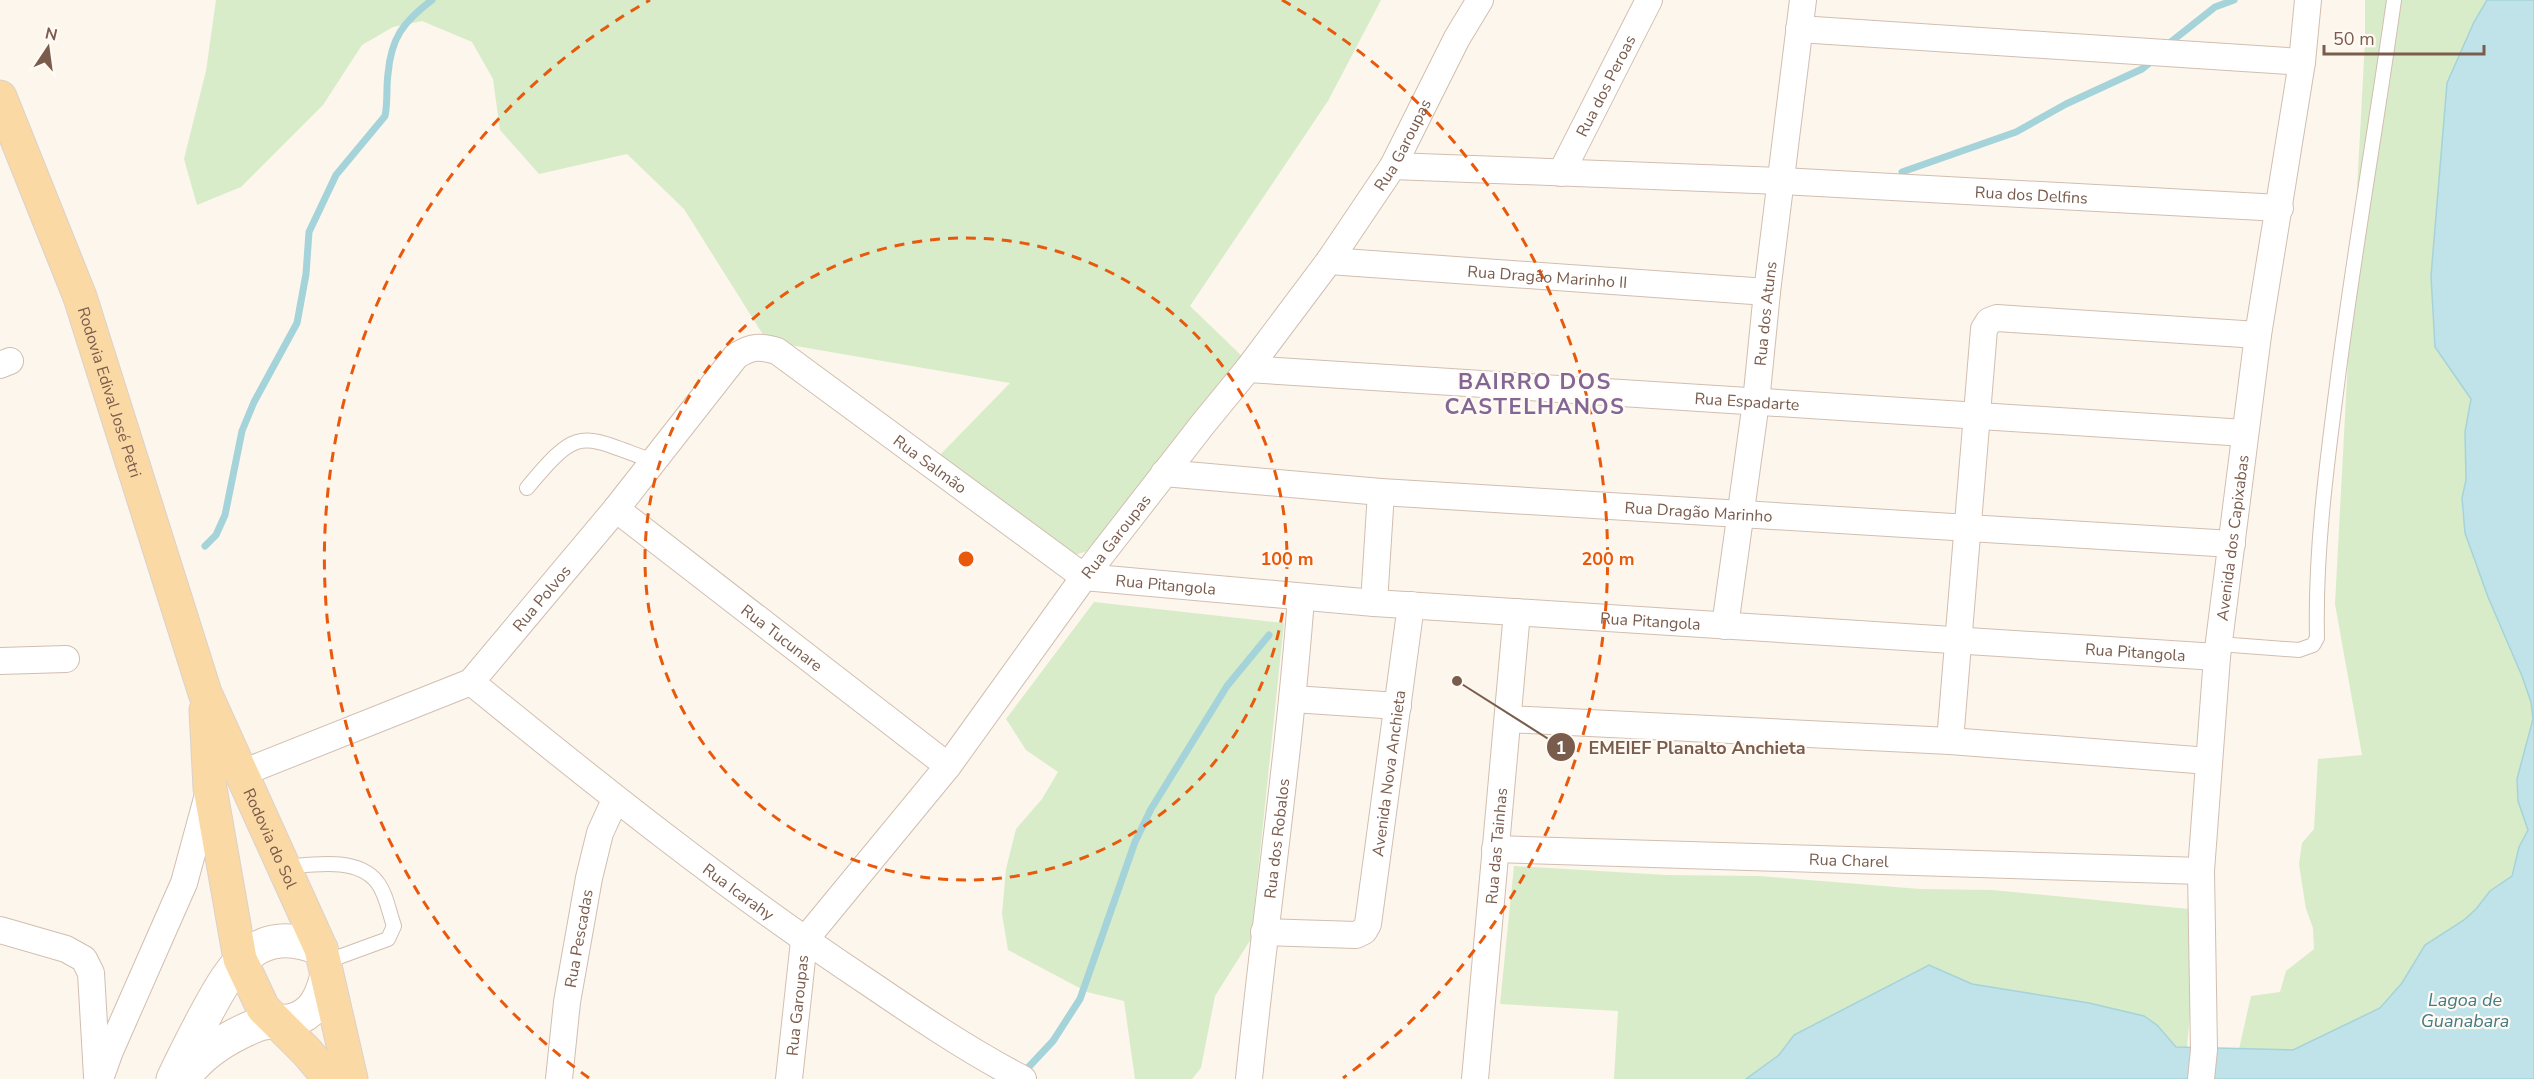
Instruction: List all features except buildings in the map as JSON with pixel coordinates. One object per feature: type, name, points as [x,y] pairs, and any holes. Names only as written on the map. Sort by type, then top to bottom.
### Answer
[{"type":"main road","name":"Rodovia Edival José Petri","points":[[0,97],[80,297],[205,693]]},
{"type":"main road","name":"Rodovia do Sol","points":[[205,693],[324,963],[351,1079]]},
{"type":"main road","points":[[205,693],[210,788],[240,959],[263,1008],[307,1052],[330,1079]]},
{"type":"street","name":"Rua Garoupas","points":[[789,1079],[804,941],[948,766],[1084,577],[1248,369],[1329,261],[1393,166],[1457,38],[1480,0]]},
{"type":"street","name":"Rua dos Peroas","points":[[1560,173],[1648,0]]},
{"type":"street","name":"Rua dos Atuns","points":[[1725,626],[1756,402],[1767,292],[1803,0]]},
{"type":"street","name":"Avenida dos Capixabas","points":[[2201,1079],[2204,1050],[2201,871],[2218,650],[2258,335],[2302,62],[2308,0]]},
{"type":"street","points":[[1799,29],[2302,62]]},
{"type":"street","name":"Rua dos Delfins","points":[[1393,166],[1782,181],[2280,208]]},
{"type":"street","name":"Rua Dragão Marinho II","points":[[1329,261],[1767,292]]},
{"type":"street","points":[[1950,741],[1976,415],[1984,329],[1989,321],[1997,318],[2258,335]]},
{"type":"street","name":"Rua Polvos","points":[[242,773],[471,682],[616,509],[736,356],[750,348],[760,346],[777,351]]},
{"type":"street","name":"Rua Salmão","points":[[777,351],[1084,577]]},
{"type":"street","name":"Rua Espadarte","points":[[1248,369],[2245,433]]},
{"type":"street","name":"Rua Dragão Marinho","points":[[1164,473],[1381,492],[2232,544]]},
{"type":"street","points":[[1374,603],[1381,492]]},
{"type":"street","name":"Rua Tucunare","points":[[616,509],[948,766]]},
{"type":"street","name":"Rua Pitangola","points":[[1084,577],[1301,598],[1957,641],[2218,650]]},
{"type":"street","name":"Rua dos Robalos","points":[[1249,1079],[1264,932],[1293,699],[1301,598]]},
{"type":"street","name":"Avenida Nova Anchieta","points":[[1264,932],[1356,935],[1364,932],[1368,924],[1411,605]]},
{"type":"street","name":"Rua das Tainhas","points":[[1475,1079],[1517,612]]},
{"type":"street","points":[[0,661],[66,659]]},
{"type":"street","name":"Rua Icarahy","points":[[471,682],[615,800],[804,941],[974,1053],[1023,1079]]},
{"type":"street","points":[[1293,699],[1398,706]]},
{"type":"street","points":[[1508,719],[1950,741],[2208,761]]},
{"type":"street","points":[[99,1079],[184,883],[210,788]]},
{"type":"street","name":"Rua Pescadas","points":[[559,1079],[567,1002],[589,878],[600,833],[615,800]]},
{"type":"street","name":"Rua Charel","points":[[1495,849],[2201,871]]},
{"type":"street","points":[[0,930],[66,949],[84,958],[92,973],[99,1079]]},
{"type":"street","points":[[173,1079],[219,987],[240,959],[270,942],[287,940],[305,942],[324,963],[321,997],[310,1011],[294,1020],[259,1024],[220,1042],[190,1069],[183,1079]]},
{"type":"lane","points":[[2218,650],[2298,650],[2313,645],[2317,638],[2316,578],[2320,509],[2346,311],[2394,0]]},
{"type":"lane","points":[[527,488],[548,463],[574,441],[592,439],[653,461]]},
{"type":"lane","points":[[282,867],[345,863],[373,877],[379,883],[394,926],[388,939],[324,963]]},
{"type":"green space","points":[[216,0],[1381,0],[1328,101],[1190,306],[1247,361],[1097,548],[1075,555],[1057,550],[937,458],[1010,383],[767,341],[684,209],[627,154],[539,174],[500,130],[493,79],[472,42],[422,21],[393,27],[362,45],[323,105],[241,187],[197,205],[184,159],[206,71]]},
{"type":"green space","points":[[2365,0],[2487,0],[2474,22],[2436,347],[2471,399],[2465,432],[2466,480],[2462,498],[2468,542],[2509,640],[2531,702],[2533,719],[2517,779],[2518,801],[2528,830],[2519,847],[2510,880],[2490,891],[2464,920],[2425,945],[2402,983],[2380,1008],[2293,1050],[2239,1049],[2251,996],[2280,992],[2286,971],[2314,949],[2313,928],[2306,909],[2299,864],[2302,843],[2314,829],[2318,759],[2362,755],[2335,604],[2365,40]]},
{"type":"green space","points":[[1094,602],[1284,623],[1251,939],[1215,996],[1201,1068],[1192,1079],[1135,1079],[1124,1001],[1087,992],[1008,950],[1002,914],[1006,869],[1016,829],[1042,799],[1058,772],[1026,750],[1006,719]]},
{"type":"green space","points":[[1514,866],[1666,875],[1759,876],[1920,889],[1992,890],[2199,910],[2187,1048],[2176,1047],[2157,1025],[2089,1003],[1972,984],[1929,965],[1794,1035],[1779,1055],[1746,1079],[1614,1079],[1618,1011],[1500,1004]]},
{"type":"water","name":"Lagoa de Guanabara","points":[[2487,0],[2534,0],[2534,1079],[1746,1079],[1779,1055],[1794,1035],[1929,965],[1972,984],[2089,1003],[2144,1016],[2157,1025],[2176,1047],[2293,1050],[2380,1008],[2402,983],[2425,945],[2464,920],[2490,891],[2512,876],[2519,847],[2528,830],[2518,801],[2517,779],[2533,719],[2531,702],[2488,597],[2465,533],[2462,498],[2466,480],[2465,432],[2471,399],[2435,347],[2431,276],[2447,83],[2474,22]]},
{"type":"waterway","points":[[205,546],[216,535],[225,515],[242,431],[254,402],[297,323],[306,274],[309,232],[336,175],[385,116],[390,61],[400,32],[413,16],[432,0]]},
{"type":"waterway","points":[[2167,45],[2215,7],[2234,0]]},
{"type":"waterway","points":[[1902,172],[2016,132],[2066,104],[2142,69],[2153,60]]},
{"type":"waterway","points":[[1023,1073],[1053,1041],[1080,999],[1135,842],[1151,809],[1227,686],[1269,635]]},
{"type":"place","name":"EMEIEF Planalto Anchieta","points":[[1457,681]]},
{"type":"district","name":"BAIRRO DOS CASTELHANOS","points":[[1535,394]]}]
